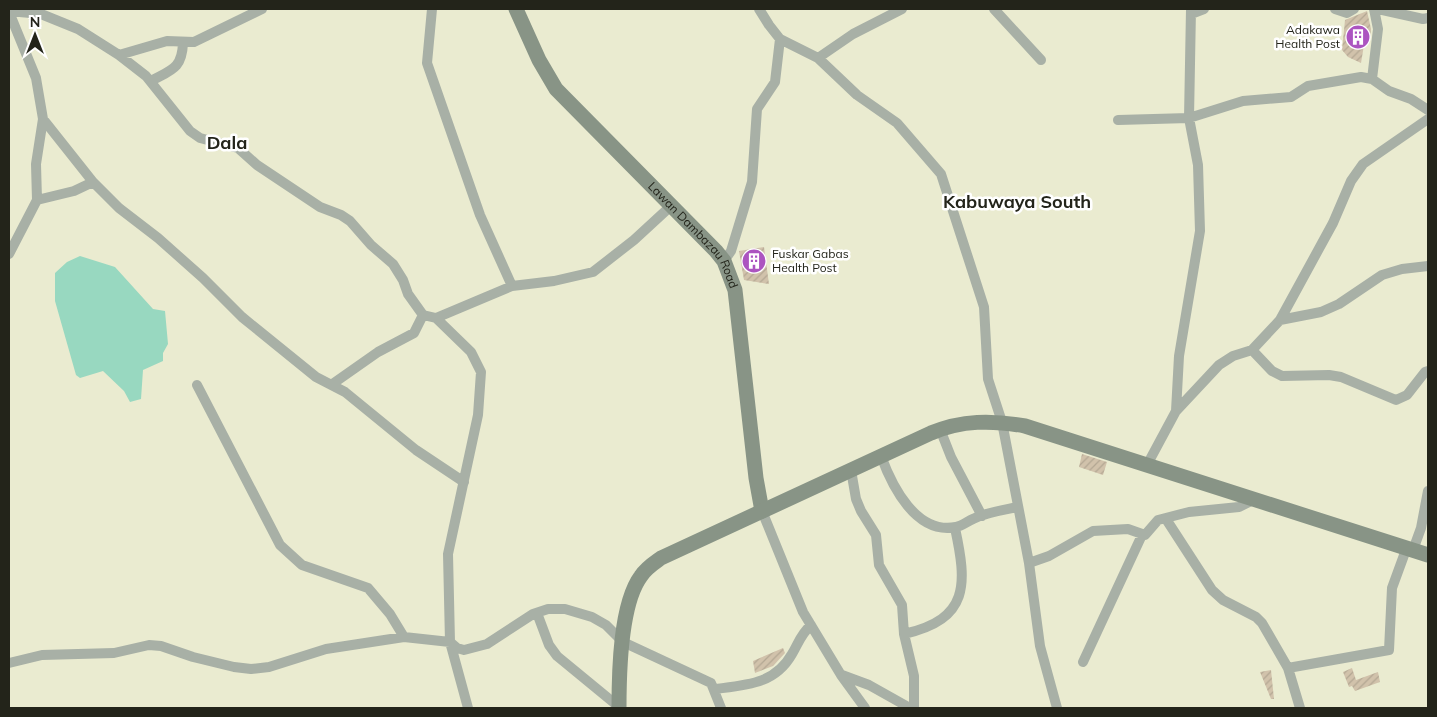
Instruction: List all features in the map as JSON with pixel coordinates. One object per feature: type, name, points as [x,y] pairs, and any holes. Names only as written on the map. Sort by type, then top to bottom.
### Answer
[{"type":"main road","name":"Lawan Dambazau Road","points":[[516,9],[539,60],[556,89],[672,205],[724,261],[735,290],[762,511]]},
{"type":"main road","points":[[619,707],[623,642],[630,598],[641,575],[648,568],[661,558],[940,429],[982,421],[1025,426],[1428,555]]},
{"type":"street","points":[[119,55],[167,41],[194,42],[262,9]]},
{"type":"street","points":[[432,9],[427,63],[480,215],[512,286]]},
{"type":"street","points":[[758,9],[780,39],[818,58],[858,95],[897,123],[941,174],[962,233],[984,307],[988,379],[1002,422],[1029,564],[1040,646],[1058,708]]},
{"type":"street","points":[[818,58],[854,34],[902,9]]},
{"type":"street","points":[[994,9],[1041,60]]},
{"type":"street","points":[[1176,410],[1179,356],[1200,231],[1198,165],[1189,118],[1190,12],[1204,9]]},
{"type":"street","points":[[1335,9],[1347,13],[1354,9]]},
{"type":"street","points":[[1372,79],[1378,29],[1374,9]]},
{"type":"street","points":[[1378,9],[1423,19],[1428,18]]},
{"type":"street","points":[[9,254],[37,200],[36,164],[43,119],[36,78],[9,11],[41,14],[78,29],[119,55],[150,81],[190,131],[200,138],[238,148],[257,165],[320,207],[341,215],[350,221],[371,245],[393,264],[403,280],[408,294],[423,315],[436,318],[466,346],[481,372],[478,415],[448,554],[450,642],[468,708]]},
{"type":"street","points":[[724,261],[731,251],[752,182],[758,109],[774,82],[780,39]]},
{"type":"street","points":[[150,81],[176,67],[182,58],[183,43]]},
{"type":"street","points":[[1118,120],[1189,118],[1243,101],[1292,97],[1308,86],[1355,77],[1372,79],[1389,91],[1411,99],[1428,110]]},
{"type":"street","points":[[43,119],[93,182],[119,208],[171,249],[242,316],[316,377],[345,392],[416,450],[464,482]]},
{"type":"street","points":[[1147,465],[1176,410],[1219,365],[1233,356],[1252,350],[1280,320],[1334,223],[1351,181],[1363,164],[1428,119]]},
{"type":"street","points":[[37,200],[74,191],[93,182]]},
{"type":"street","points":[[436,318],[512,286],[554,281],[593,272],[634,240],[672,205]]},
{"type":"street","points":[[1280,320],[1321,312],[1338,304],[1382,275],[1402,269],[1428,266]]},
{"type":"street","points":[[330,385],[378,352],[414,333],[423,315]]},
{"type":"street","points":[[1252,350],[1272,371],[1282,376],[1329,375],[1342,377],[1396,400],[1407,396],[1419,378],[1428,371]]},
{"type":"street","points":[[197,385],[280,545],[302,565],[368,588],[390,614],[404,636]]},
{"type":"street","points":[[940,429],[951,458],[982,516]]},
{"type":"street","points":[[881,456],[891,483],[901,498],[916,515],[933,525],[955,528],[982,516],[1018,507]]},
{"type":"street","points":[[841,675],[869,686],[912,708],[914,676],[904,634],[902,605],[879,565],[876,535],[858,505],[851,470]]},
{"type":"street","points":[[1288,668],[1389,650],[1392,588],[1410,548],[1425,528],[1428,491]]},
{"type":"street","points":[[1029,564],[1049,556],[1093,530],[1128,529],[1142,535],[1147,534],[1155,521],[1189,512],[1238,507],[1253,500]]},
{"type":"street","points":[[762,511],[803,612],[841,675],[865,708]]},
{"type":"street","points":[[1166,519],[1212,590],[1223,600],[1256,617],[1288,668],[1300,708]]},
{"type":"street","points":[[904,634],[933,626],[957,604],[963,576],[955,528]]},
{"type":"street","points":[[1083,662],[1142,535]]},
{"type":"street","points":[[9,663],[42,656],[114,653],[149,645],[161,646],[218,663],[251,669],[269,667],[326,649],[404,636],[450,642],[457,648],[464,650],[487,644],[548,608],[578,612],[606,626],[623,642],[711,683],[721,708]]},
{"type":"street","points":[[537,613],[549,645],[557,656],[619,707]]},
{"type":"street","points":[[715,689],[767,680],[783,668],[801,633],[811,625]]},
{"type":"shaded area","points":[[80,256],[115,267],[153,309],[165,311],[168,344],[163,353],[163,361],[143,370],[141,399],[130,402],[124,391],[103,371],[80,378],[76,375],[55,301],[55,273],[67,262]]},
{"type":"building","name":"Adakawa Health Post","points":[[1367,11],[1371,29],[1369,43],[1364,45],[1361,63],[1348,57],[1342,50],[1345,20]]},
{"type":"building","name":"Fuskar Gabas Health Post","points":[[764,247],[769,284],[744,280],[739,251]]},
{"type":"building","points":[[1082,454],[1107,462],[1103,475],[1079,467]]},
{"type":"building","points":[[783,648],[785,653],[773,666],[755,673],[753,661]]},
{"type":"building","points":[[1352,668],[1356,680],[1378,672],[1380,682],[1355,691],[1352,686],[1349,687],[1343,672]]},
{"type":"building","points":[[1271,670],[1274,699],[1271,699],[1260,672]]},
{"type":"place","name":"Adakawa Health Post","points":[[1358,37]]},
{"type":"place","name":"Fuskar Gabas Health Post","points":[[754,261]]},
{"type":"district","name":"Dala","points":[[227,143]]},
{"type":"district","name":"Kabuwaya South","points":[[1017,202]]}]
